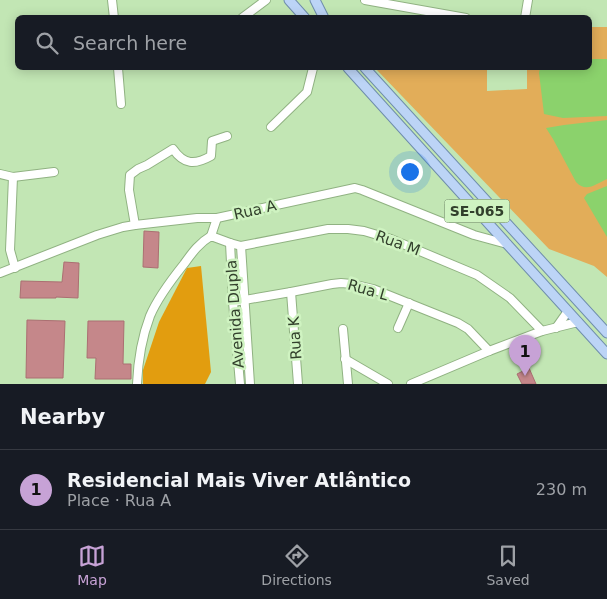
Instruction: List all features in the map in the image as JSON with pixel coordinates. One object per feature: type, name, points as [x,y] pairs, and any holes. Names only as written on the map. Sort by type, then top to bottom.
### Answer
[{"type":"main road","points":[[290,0],[302,15]]},
{"type":"main road","points":[[315,0],[322,15]]},
{"type":"main road","name":"SE-065","points":[[350,70],[607,354]]},
{"type":"main road","name":"SE-065","points":[[367,70],[607,333]]},
{"type":"street","points":[[112,0],[114,15]]},
{"type":"street","points":[[246,15],[266,0]]},
{"type":"street","points":[[365,0],[449,15]]},
{"type":"street","points":[[526,15],[528,0]]},
{"type":"street","points":[[118,70],[121,104]]},
{"type":"street","points":[[271,127],[307,92],[312,70]]},
{"type":"street","points":[[135,225],[129,190],[130,175],[173,149],[179,157],[187,162],[201,162],[211,156],[212,141],[227,136]]},
{"type":"street","points":[[0,174],[13,177],[54,172]]},
{"type":"street","points":[[13,177],[10,250],[16,268]]},
{"type":"street","name":"Rua A","points":[[0,273],[97,235],[135,225],[197,218],[217,218],[355,188],[474,235],[507,244]]},
{"type":"street","points":[[137,384],[140,353],[150,316],[157,302],[197,247],[211,236],[217,218]]},
{"type":"street","name":"Rua M","points":[[211,236],[241,246],[328,229],[364,231],[391,239],[478,276],[510,298],[542,331]]},
{"type":"street","name":"Avenida Dupla","points":[[230,243],[240,384]]},
{"type":"street","name":"Avenida Dupla","points":[[241,246],[250,384]]},
{"type":"street","name":"Rua L","points":[[233,302],[346,283],[373,289],[462,325],[489,351]]},
{"type":"street","name":"Rua K","points":[[291,292],[298,384]]},
{"type":"street","points":[[398,328],[409,303]]},
{"type":"street","points":[[556,328],[568,311]]},
{"type":"street","points":[[411,384],[542,331],[578,322]]},
{"type":"street","points":[[343,330],[348,384]]},
{"type":"street","points":[[345,358],[388,384]]},
{"type":"shaded area","points":[[592,27],[607,27],[607,277],[594,266],[549,249],[377,70],[487,70],[487,91],[527,89],[527,70],[592,70]]},
{"type":"shaded area","points":[[592,59],[607,59],[607,116],[563,118],[544,114],[540,70],[592,70]]},
{"type":"shaded area","points":[[607,120],[607,179],[584,187],[576,182],[546,128]]},
{"type":"shaded area","points":[[607,186],[607,237],[584,198],[587,194]]},
{"type":"shaded area","points":[[201,266],[211,372],[205,384],[143,384],[143,370],[159,322],[187,268]]},
{"type":"building","points":[[144,231],[159,232],[158,268],[143,267]]},
{"type":"building","points":[[64,262],[79,263],[78,298],[20,298],[21,281],[62,282]]},
{"type":"building","points":[[27,320],[65,321],[63,378],[26,378]]},
{"type":"building","points":[[88,321],[124,321],[123,364],[131,364],[131,379],[95,379],[96,358],[87,358]]},
{"type":"building","points":[[529,368],[536,384],[522,384],[517,374]]},
{"type":"place","name":"Residencial Mais Viver Atlântico","points":[[525,376]]}]
